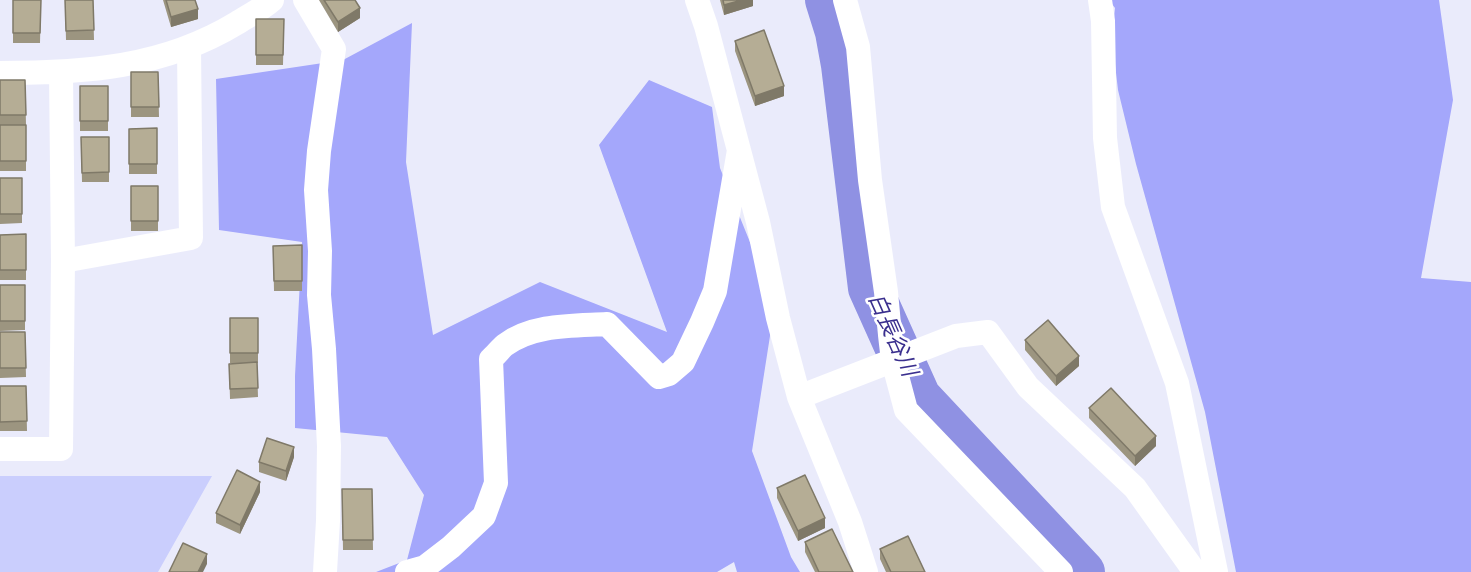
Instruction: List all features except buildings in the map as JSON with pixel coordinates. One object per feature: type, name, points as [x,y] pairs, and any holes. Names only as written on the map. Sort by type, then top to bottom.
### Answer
[{"type":"street","points":[[0,73],[61,73],[99,70],[152,59],[189,48],[229,27],[272,0]]},
{"type":"street","points":[[305,0],[334,49],[319,151],[316,190],[320,251],[319,295],[328,446],[325,572]]},
{"type":"street","points":[[697,0],[758,222],[778,318],[799,397],[846,512],[866,572]]},
{"type":"street","points":[[845,0],[858,47],[870,180],[893,361],[906,410],[1061,572]]},
{"type":"street","points":[[1100,0],[1103,21],[1105,138],[1113,207],[1177,383],[1216,572]]},
{"type":"street","points":[[63,261],[191,238],[189,48]]},
{"type":"street","points":[[0,449],[61,449],[63,261],[61,73]]},
{"type":"street","points":[[407,572],[425,567],[451,547],[484,516],[496,483],[491,359],[504,345],[535,331],[561,326],[607,324],[658,377],[669,374],[682,362],[715,291],[739,150]]},
{"type":"street","points":[[799,397],[956,336],[988,332],[1028,387],[1135,488],[1195,572]]},
{"type":"shaded area","points":[[1109,0],[1439,0],[1453,100],[1421,278],[1471,282],[1471,572],[1236,572],[1205,412],[1136,164],[1118,90],[1112,38],[1115,8]]},
{"type":"shaded area","points":[[412,23],[406,162],[433,335],[540,282],[667,332],[599,145],[649,80],[712,107],[720,168],[775,304],[752,451],[791,557],[800,572],[737,572],[734,562],[717,572],[376,572],[407,560],[424,495],[387,437],[295,428],[295,376],[302,242],[219,230],[216,79],[343,60]]},
{"type":"shaded area","points":[[0,476],[212,476],[158,572],[0,572]]},
{"type":"waterway","name":"白長谷川","points":[[827,0],[837,32],[843,65],[870,288],[919,397],[1083,572]]}]
